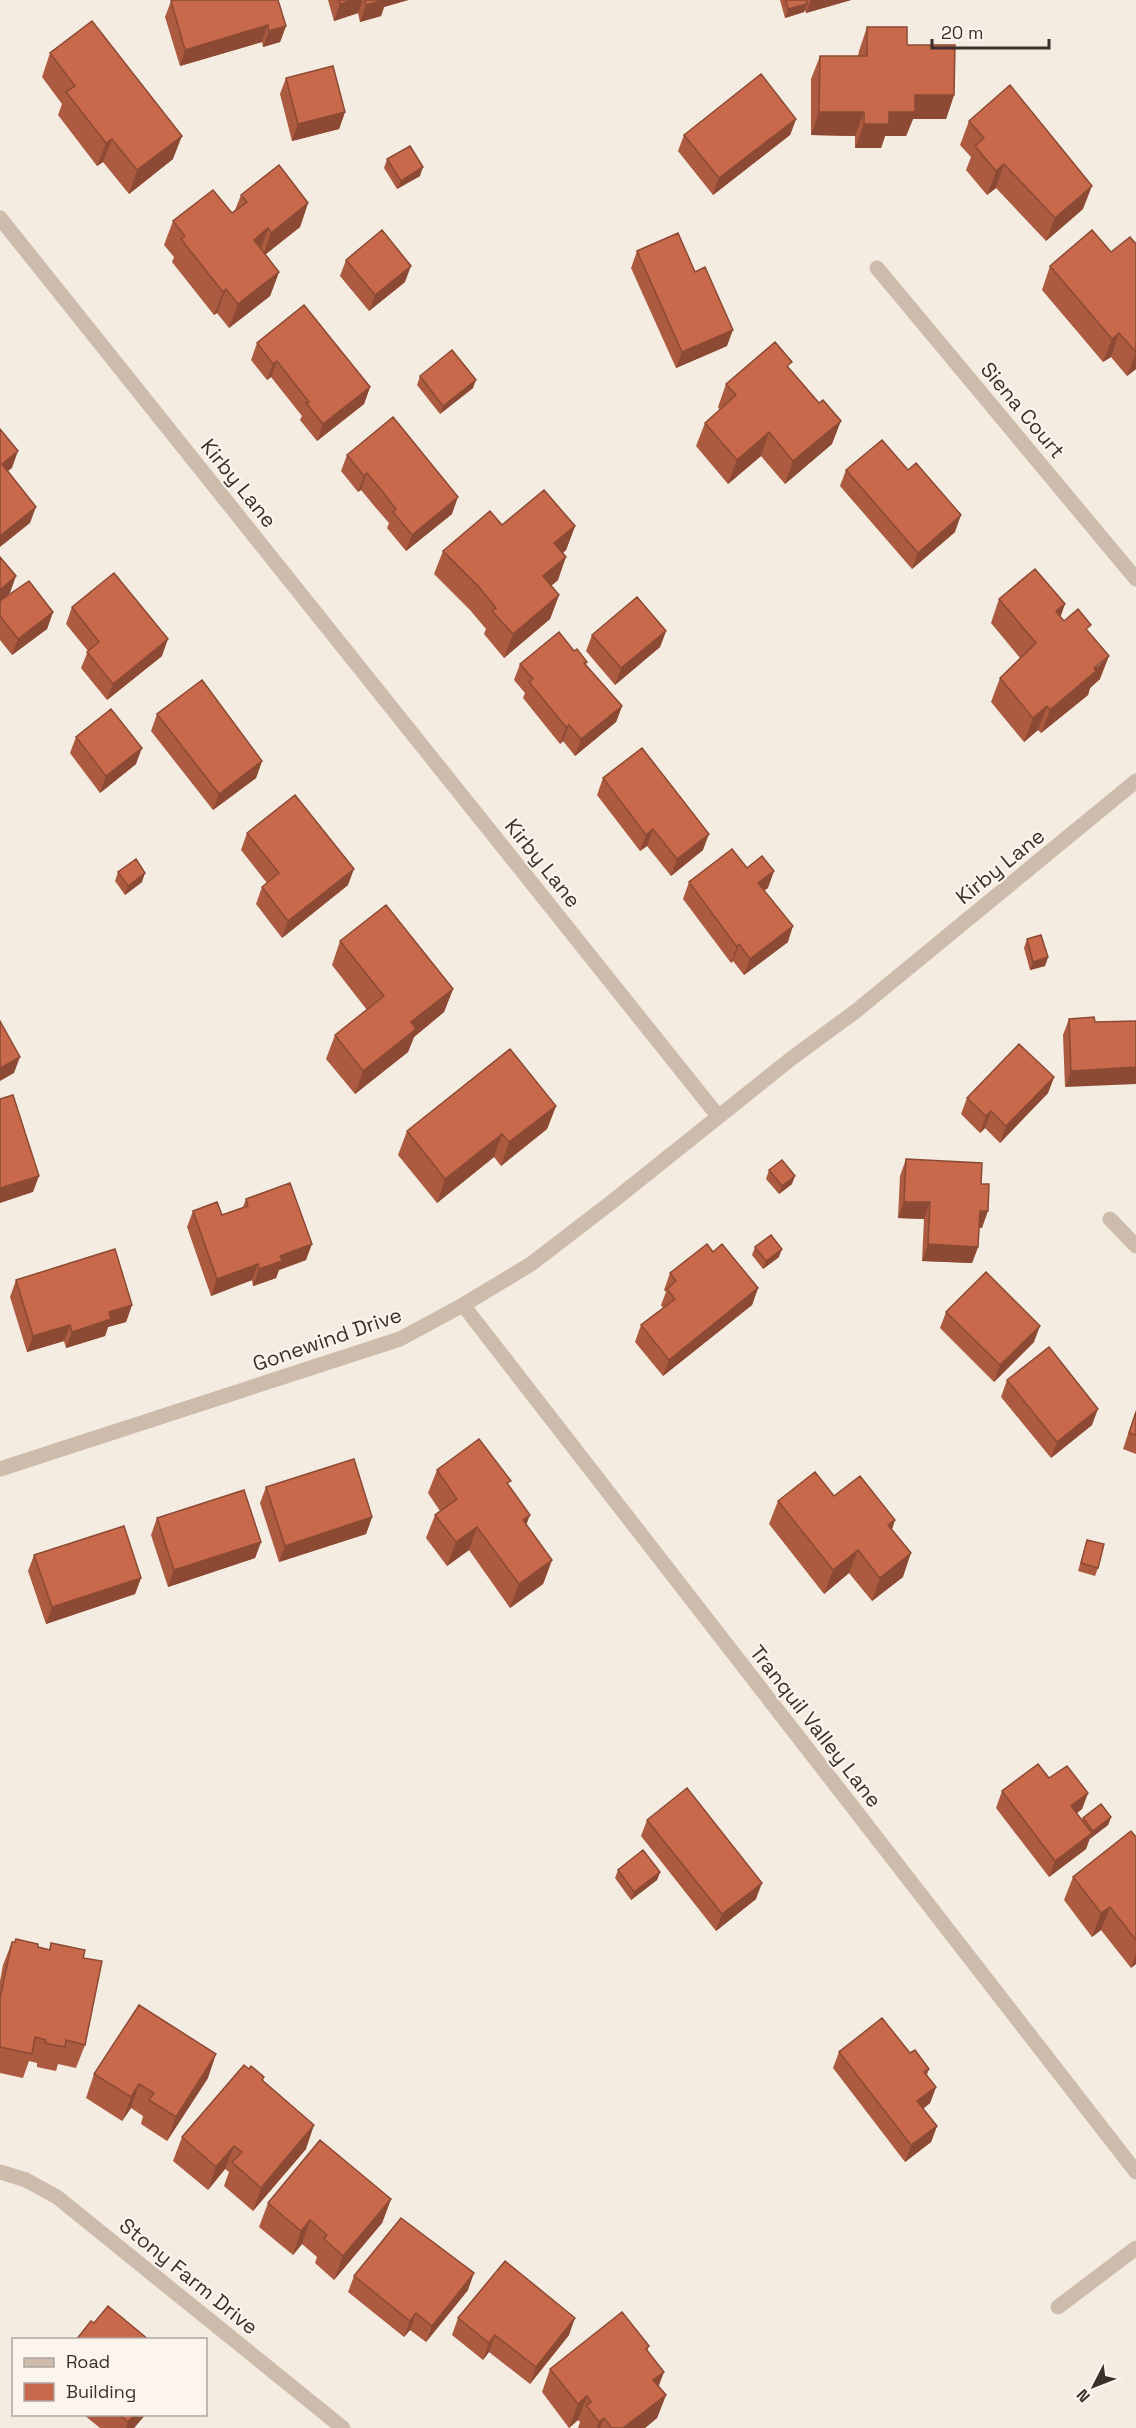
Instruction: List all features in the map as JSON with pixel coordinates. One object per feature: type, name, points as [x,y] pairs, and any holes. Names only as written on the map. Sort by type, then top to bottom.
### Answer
[{"type":"street","name":"Kirby Lane","points":[[0,218],[718,1116],[856,1011],[1136,782]]},
{"type":"street","name":"Siena Court","points":[[877,268],[1136,579]]},
{"type":"street","name":"Gonewind Drive","points":[[0,1469],[400,1339],[531,1264],[718,1116]]},
{"type":"street","points":[[1110,1219],[1136,1246]]},
{"type":"street","name":"Tranquil Valley Lane","points":[[463,1305],[1136,2172]]},
{"type":"street","name":"Stony Farm Drive","points":[[0,2172],[26,2180],[57,2197],[343,2428]]},
{"type":"street","points":[[1058,2307],[1136,2248]]},
{"type":"building","points":[[278,0],[286,26],[269,31],[268,25],[185,50],[171,1]]},
{"type":"building","points":[[339,0],[354,0],[340,4]]},
{"type":"building","points":[[365,0],[384,0],[366,5]]},
{"type":"building","points":[[786,0],[806,0],[807,4],[788,9]]},
{"type":"building","points":[[92,21],[182,136],[137,170],[112,139],[106,143],[66,92],[75,86],[50,53]]},
{"type":"building","points":[[867,27],[907,27],[907,45],[955,45],[954,95],[915,95],[915,112],[889,112],[889,124],[864,124],[864,112],[819,112],[820,56],[867,56]]},
{"type":"building","points":[[333,66],[345,112],[298,124],[286,78]]},
{"type":"building","points":[[761,74],[796,119],[719,178],[684,135]]},
{"type":"building","points":[[1010,85],[1092,186],[1055,218],[1004,164],[996,171],[975,146],[984,138],[969,121]]},
{"type":"building","points":[[410,146],[423,167],[401,181],[387,159]]},
{"type":"building","points":[[279,165],[308,203],[271,233],[268,228],[254,240],[279,272],[238,304],[226,289],[223,292],[181,239],[185,236],[173,221],[213,190],[232,213],[247,202],[241,195]]},
{"type":"building","points":[[382,230],[411,266],[375,295],[346,260]]},
{"type":"building","points":[[1092,230],[1111,252],[1130,237],[1136,244],[1136,352],[1119,333],[1112,339],[1050,266]]},
{"type":"building","points":[[678,233],[695,272],[705,267],[733,330],[682,352],[637,251]]},
{"type":"building","points":[[304,305],[370,387],[323,424],[277,361],[273,364],[257,343]]},
{"type":"building","points":[[775,342],[792,362],[787,366],[819,403],[823,400],[841,421],[793,461],[769,432],[737,460],[705,423],[736,395],[726,384]]},
{"type":"building","points":[[452,350],[476,380],[443,406],[420,376]]},
{"type":"building","points":[[393,417],[458,497],[412,535],[393,512],[396,509],[382,491],[367,473],[364,476],[347,455]]},
{"type":"building","points":[[0,429],[18,451],[2,464],[36,507],[0,536]]},
{"type":"building","points":[[882,440],[908,470],[916,463],[961,515],[918,553],[846,470]]},
{"type":"building","points":[[544,490],[575,526],[554,543],[566,557],[543,576],[559,595],[513,634],[492,611],[496,608],[479,587],[443,551],[490,511],[502,525]]},
{"type":"building","points":[[0,557],[16,576],[0,590]]},
{"type":"building","points":[[1035,569],[1065,604],[1056,611],[1058,614],[1064,621],[1078,609],[1091,625],[1086,629],[1109,656],[1094,668],[1096,671],[1050,710],[1047,706],[1033,718],[1000,678],[1036,643],[999,599]]},
{"type":"building","points":[[114,573],[168,639],[113,684],[87,652],[99,642],[72,607]]},
{"type":"building","points":[[29,581],[53,612],[18,639],[0,616],[0,601]]},
{"type":"building","points":[[637,597],[666,631],[621,668],[592,635]]},
{"type":"building","points":[[559,632],[574,651],[577,649],[587,662],[584,663],[622,706],[581,739],[569,725],[566,727],[529,682],[533,679],[520,664]]},
{"type":"building","points":[[202,680],[262,761],[219,794],[157,714]]},
{"type":"building","points":[[111,709],[142,748],[106,776],[76,737]]},
{"type":"building","points":[[642,748],[709,834],[677,859],[653,829],[646,835],[603,778]]},
{"type":"building","points":[[295,795],[354,869],[288,921],[262,887],[279,873],[247,833]]},
{"type":"building","points":[[732,849],[747,868],[762,856],[774,871],[758,883],[793,926],[750,959],[739,944],[737,947],[689,882]]},
{"type":"building","points":[[136,859],[145,873],[128,886],[118,872]]},
{"type":"building","points":[[386,905],[453,989],[411,1022],[416,1029],[363,1071],[335,1035],[384,996],[340,941]]},
{"type":"building","points":[[1041,935],[1048,957],[1033,962],[1027,939]]},
{"type":"building","points":[[1094,1017],[1095,1022],[1136,1021],[1136,1067],[1071,1071],[1069,1019]]},
{"type":"building","points":[[0,1021],[20,1057],[0,1068]]},
{"type":"building","points":[[1019,1044],[1054,1077],[1006,1126],[991,1111],[986,1116],[967,1098]]},
{"type":"building","points":[[510,1049],[556,1106],[509,1142],[502,1134],[445,1179],[407,1131]]},
{"type":"building","points":[[13,1095],[39,1176],[0,1188],[0,1099]]},
{"type":"building","points":[[906,1159],[982,1163],[981,1184],[989,1184],[988,1211],[980,1211],[978,1247],[928,1244],[930,1202],[904,1202]]},
{"type":"building","points":[[782,1160],[795,1176],[782,1186],[769,1170]]},
{"type":"building","points":[[290,1183],[312,1244],[280,1256],[282,1261],[259,1269],[258,1264],[217,1279],[193,1211],[217,1202],[222,1215],[248,1206],[246,1199]]},
{"type":"building","points":[[771,1235],[782,1249],[766,1261],[755,1247]]},
{"type":"building","points":[[707,1244],[713,1252],[722,1244],[758,1288],[669,1360],[641,1325],[675,1299],[667,1289],[676,1281],[670,1273]]},
{"type":"building","points":[[115,1249],[132,1305],[109,1312],[111,1319],[72,1332],[70,1325],[33,1336],[16,1280]]},
{"type":"building","points":[[986,1272],[1040,1326],[1000,1365],[946,1312]]},
{"type":"building","points":[[1049,1347],[1098,1409],[1057,1442],[1007,1380]]},
{"type":"building","points":[[1136,1412],[1136,1435],[1129,1433]]},
{"type":"building","points":[[479,1439],[511,1481],[507,1483],[530,1515],[523,1520],[552,1560],[519,1584],[477,1527],[456,1542],[435,1515],[457,1499],[437,1470]]},
{"type":"building","points":[[354,1459],[372,1517],[285,1546],[266,1487]]},
{"type":"building","points":[[815,1472],[834,1496],[860,1476],[895,1520],[888,1525],[911,1553],[880,1578],[858,1550],[833,1570],[778,1501]]},
{"type":"building","points":[[244,1490],[261,1542],[174,1570],[157,1518]]},
{"type":"building","points":[[124,1526],[141,1578],[52,1607],[34,1555]]},
{"type":"building","points":[[1087,1540],[1104,1544],[1098,1568],[1081,1563]]},
{"type":"building","points":[[1038,1764],[1049,1778],[1067,1766],[1088,1793],[1071,1806],[1092,1833],[1055,1861],[1002,1791]]},
{"type":"building","points":[[687,1788],[762,1883],[722,1914],[647,1820]]},
{"type":"building","points":[[1101,1804],[1111,1817],[1093,1831],[1083,1818]]},
{"type":"building","points":[[1131,1831],[1136,1837],[1136,1940],[1110,1907],[1101,1913],[1073,1877]]},
{"type":"building","points":[[643,1850],[660,1872],[634,1892],[618,1870]]},
{"type":"building","points":[[16,1939],[38,1944],[38,1947],[50,1950],[51,1943],[85,1950],[83,1958],[102,1961],[85,2045],[66,2040],[65,2047],[45,2043],[46,2040],[35,2037],[32,2054],[0,2047],[0,1998],[12,1942]]},
{"type":"building","points":[[139,2005],[216,2054],[176,2117],[149,2100],[154,2093],[139,2084],[131,2097],[94,2074]]},
{"type":"building","points":[[882,2018],[910,2053],[915,2050],[929,2069],[924,2072],[936,2087],[917,2101],[937,2126],[911,2145],[839,2052]]},
{"type":"building","points":[[244,2065],[249,2069],[251,2066],[264,2077],[262,2080],[314,2125],[261,2188],[232,2162],[242,2152],[234,2146],[216,2167],[182,2137]]},
{"type":"building","points":[[320,2140],[391,2199],[343,2256],[324,2239],[327,2235],[310,2220],[301,2231],[268,2203]]},
{"type":"building","points":[[401,2218],[474,2273],[432,2326],[416,2313],[410,2321],[354,2276]]},
{"type":"building","points":[[505,2261],[575,2318],[536,2367],[495,2335],[489,2343],[458,2318]]},
{"type":"building","points":[[108,2306],[147,2338],[78,2338],[91,2321],[94,2323]]},
{"type":"building","points":[[622,2312],[649,2346],[646,2349],[664,2372],[653,2380],[666,2395],[623,2428],[612,2428],[604,2418],[599,2422],[586,2405],[591,2402],[587,2396],[578,2404],[550,2369]]},
{"type":"building","points":[[121,2416],[133,2416],[128,2422]]}]
